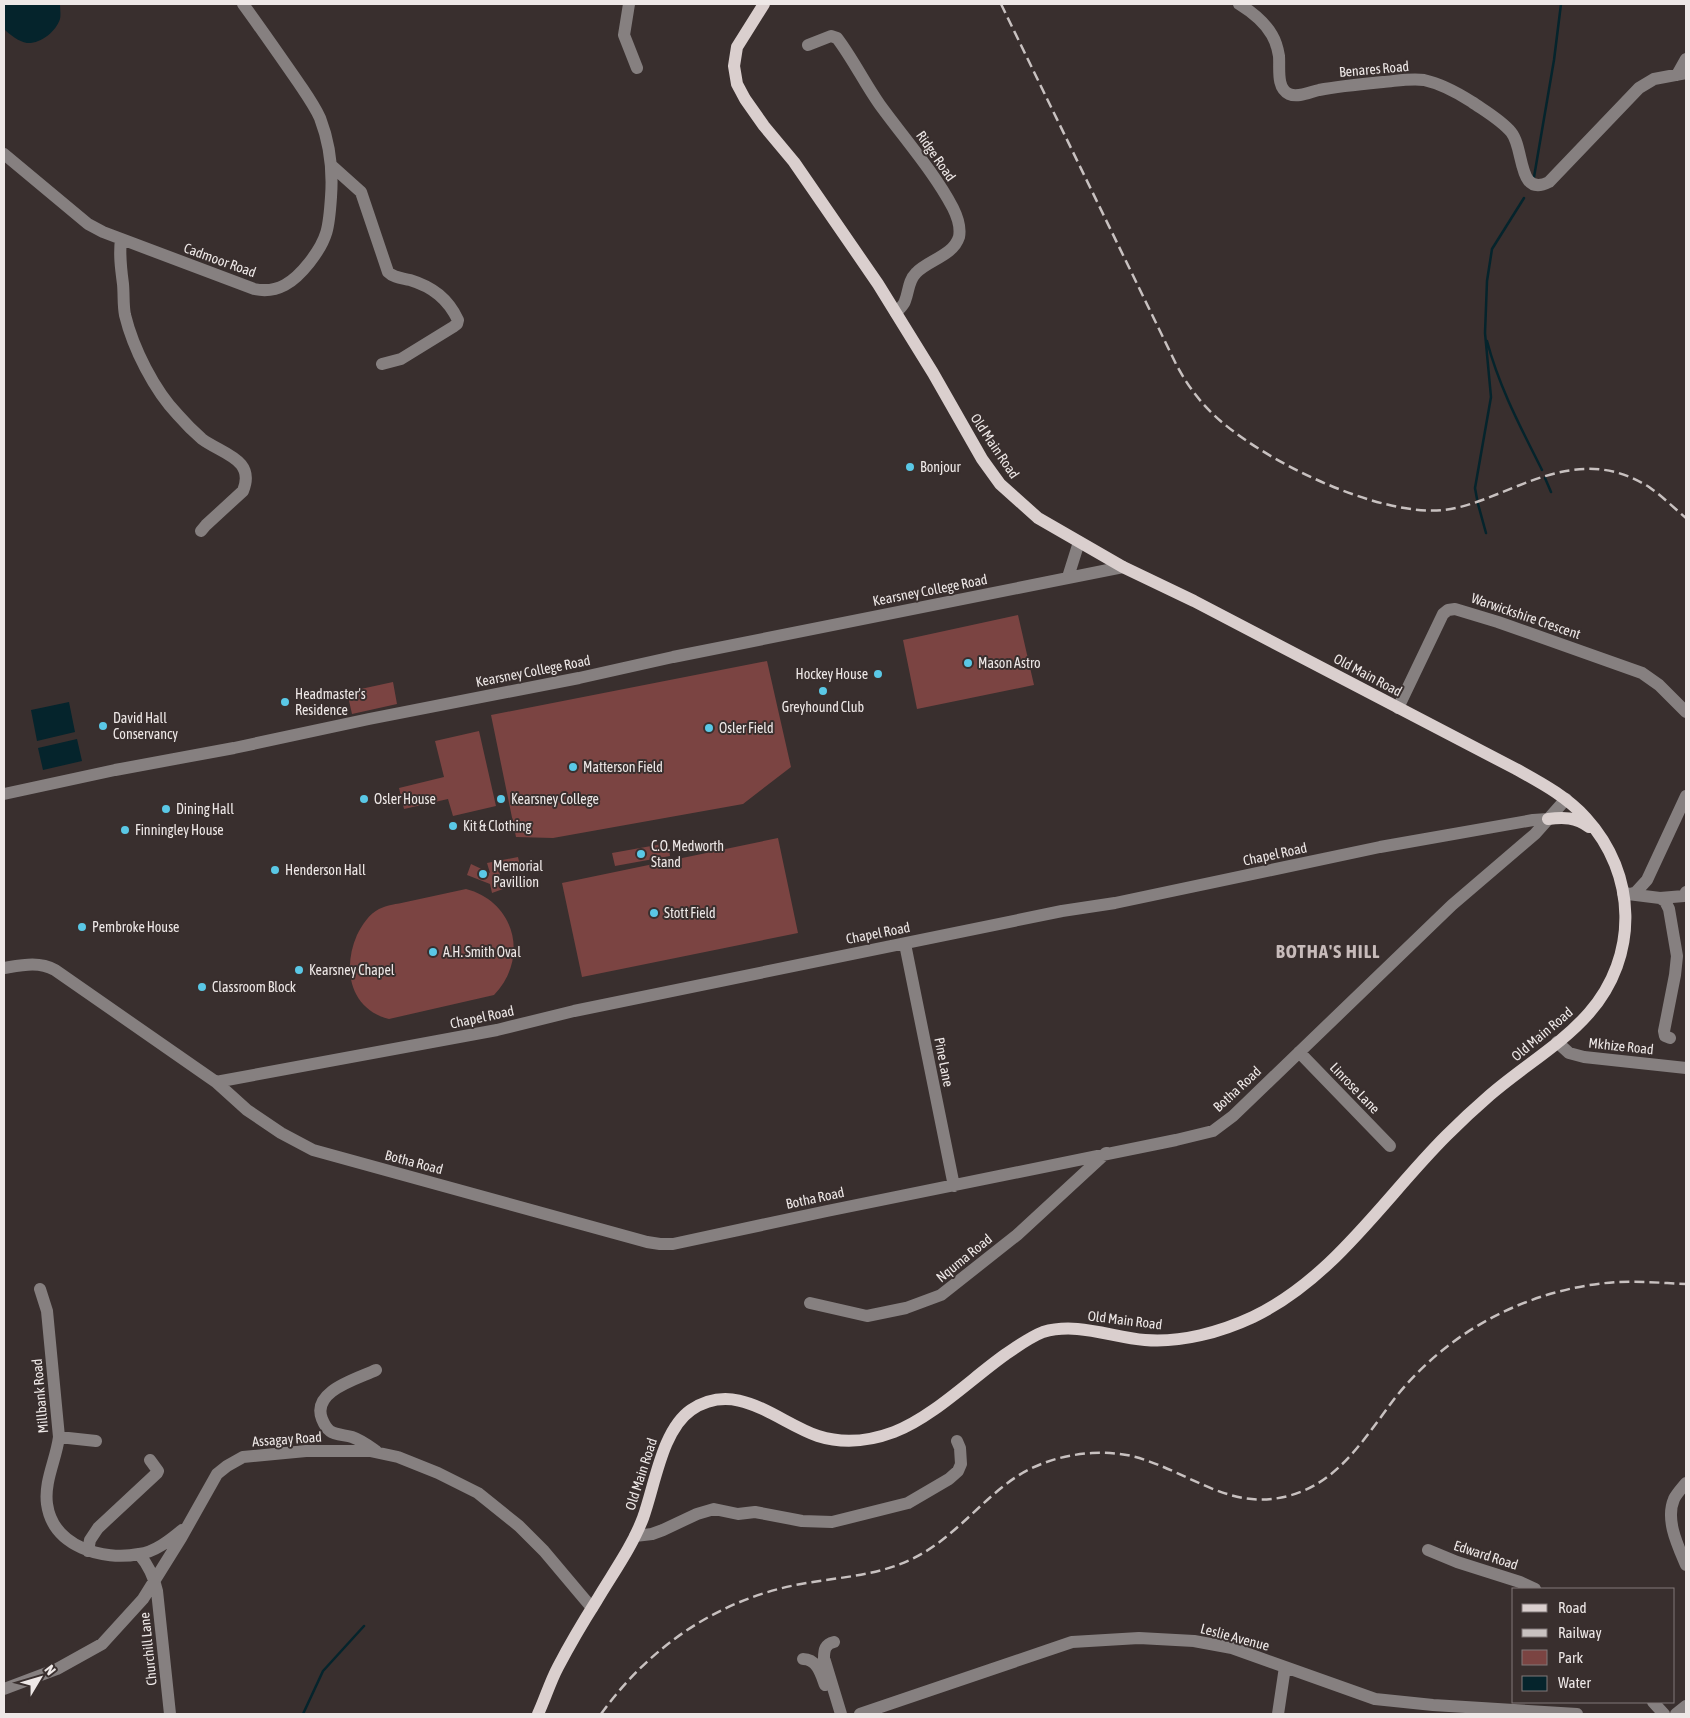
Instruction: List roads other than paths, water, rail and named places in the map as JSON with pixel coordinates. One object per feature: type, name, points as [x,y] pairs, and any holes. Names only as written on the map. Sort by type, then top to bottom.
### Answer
[{"type":"main road","name":"Old Main Road","points":[[538,1714],[558,1668],[635,1536],[671,1433],[686,1414],[706,1403],[728,1399],[747,1402],[775,1414],[814,1435],[830,1439],[864,1440],[895,1432],[914,1422],[945,1402],[1002,1357],[1038,1334],[1061,1329],[1076,1329],[1146,1340],[1174,1340],[1221,1329],[1252,1318],[1287,1298],[1309,1281],[1361,1231],[1390,1196],[1450,1133],[1490,1095],[1575,1028],[1589,1014],[1605,992],[1613,976],[1624,942],[1625,907],[1618,871],[1604,840],[1584,816],[1566,799],[1541,783],[1194,601],[1123,567],[1038,518],[1000,484],[982,459],[896,313],[794,162],[764,126],[737,84],[734,66],[737,47],[764,4]]},
{"type":"main road","points":[[1548,819],[1575,819],[1585,824],[1604,840]]},
{"type":"street","name":"Cadmoor Road","points":[[4,154],[88,224],[97,229],[249,288],[262,291],[276,289],[295,279],[315,255],[328,230],[332,166],[317,112],[244,4]]},
{"type":"street","points":[[629,4],[624,35],[637,68]]},
{"type":"street","name":"Benares Road","points":[[1239,4],[1261,20],[1273,35],[1279,54],[1281,84],[1284,90],[1290,94],[1297,96],[1318,90],[1412,80],[1424,80],[1436,84],[1466,98],[1499,121],[1511,132],[1517,142],[1525,175],[1529,182],[1535,186],[1541,186],[1549,182],[1638,88],[1654,79],[1682,74]]},
{"type":"street","name":"Ridge Road","points":[[808,46],[831,36],[836,38],[866,85],[925,166],[952,207],[958,220],[960,230],[955,244],[916,273],[911,280],[905,302],[896,313]]},
{"type":"street","points":[[1682,74],[1686,59]]},
{"type":"street","points":[[332,166],[361,192],[388,272],[394,276],[426,285],[433,289],[449,304],[458,320],[457,324],[453,327],[401,359],[382,364]]},
{"type":"street","points":[[121,239],[120,254],[125,313],[150,374],[169,406],[178,416],[202,438],[239,461],[246,472],[246,484],[243,491],[206,524],[202,531]]},
{"type":"street","points":[[1068,577],[1079,542]]},
{"type":"street","name":"Kearsney College Road","points":[[4,794],[1123,567]]},
{"type":"street","name":"Warwickshire Crescent","points":[[1398,708],[1443,614],[1448,610],[1455,609],[1498,622],[1642,673],[1658,684],[1686,712]]},
{"type":"street","points":[[1623,893],[1631,894],[1636,892],[1647,880],[1686,796]]},
{"type":"street","name":"Botha Road","points":[[4,968],[39,964],[47,966],[96,997],[216,1082],[247,1110],[281,1134],[317,1152],[660,1244],[690,1241],[827,1210],[954,1186],[1213,1131],[1233,1116],[1452,905],[1535,834],[1566,799]]},
{"type":"street","name":"Chapel Road","points":[[216,1082],[497,1030],[574,1011],[1062,911],[1115,903],[1380,847],[1548,819]]},
{"type":"street","points":[[1623,893],[1660,898],[1684,896],[1686,892]]},
{"type":"street","points":[[1660,898],[1665,901],[1669,909],[1677,956],[1664,1031],[1665,1036],[1670,1038]]},
{"type":"street","name":"Pine Lane","points":[[904,944],[954,1186]]},
{"type":"street","name":"Mkhize Road","points":[[1557,1042],[1569,1053],[1584,1058],[1686,1068]]},
{"type":"street","name":"Linrose Lane","points":[[1299,1052],[1390,1146]]},
{"type":"street","name":"Nquma Road","points":[[810,1303],[867,1316],[906,1308],[941,1295],[1017,1235],[1106,1153]]},
{"type":"street","name":"Millbank Road","points":[[40,1289],[47,1311],[59,1437],[56,1456],[47,1485],[49,1511],[56,1526],[75,1545],[88,1551],[114,1555],[139,1554],[165,1543],[187,1527]]},
{"type":"street","points":[[376,1370],[343,1384],[329,1393],[320,1404],[319,1412],[324,1425],[332,1433],[355,1438],[378,1452]]},
{"type":"street","points":[[59,1437],[96,1441]]},
{"type":"street","points":[[635,1536],[652,1534],[697,1514],[714,1509],[738,1514],[755,1512],[822,1523],[908,1503],[949,1479],[958,1471],[961,1458],[957,1441]]},
{"type":"street","name":"Assagay Road","points":[[4,1689],[57,1669],[95,1650],[102,1644],[138,1605],[155,1580],[217,1474],[243,1457],[306,1451],[343,1450],[378,1452],[406,1460],[438,1473],[478,1493],[530,1536],[592,1608]]},
{"type":"street","points":[[88,1551],[92,1537],[98,1528],[157,1473],[158,1471],[150,1460]]},
{"type":"street","points":[[1685,1488],[1675,1498],[1671,1508],[1672,1524],[1678,1546],[1686,1564]]},
{"type":"street","name":"Edward Road","points":[[1428,1550],[1533,1588]]},
{"type":"street","points":[[139,1554],[147,1563],[155,1580]]},
{"type":"street","name":"Churchill Lane","points":[[155,1580],[170,1714]]},
{"type":"street","name":"Leslie Avenue","points":[[860,1714],[1079,1641],[1139,1638],[1194,1640],[1232,1648],[1380,1700],[1577,1714]]},
{"type":"street","points":[[834,1642],[826,1646],[824,1658],[842,1714]]},
{"type":"street","points":[[803,1659],[808,1659],[818,1666],[833,1714]]},
{"type":"street","points":[[1278,1714],[1285,1667]]},
{"type":"street","points":[[1655,1703],[1664,1714]]},
{"type":"street","points":[[1676,1714],[1686,1706]]},
{"type":"water","points":[[4,4],[60,4],[60,19],[47,36],[37,42],[27,43],[14,38],[4,29]]},
{"type":"water","points":[[69,702],[75,732],[37,741],[31,710]]},
{"type":"water","points":[[77,739],[82,761],[43,770],[38,748]]},
{"type":"waterway","points":[[1534,177],[1554,60],[1561,4]]},
{"type":"waterway","points":[[1477,499],[1475,488],[1491,397],[1485,333],[1487,281],[1492,249],[1524,198]]},
{"type":"waterway","points":[[1487,341],[1504,391],[1542,470]]},
{"type":"waterway","points":[[1545,478],[1551,492]]},
{"type":"waterway","points":[[1478,504],[1486,533]]},
{"type":"waterway","points":[[303,1714],[323,1671],[364,1626]]},
{"type":"railway","points":[[1001,4],[1176,364],[1188,385],[1203,403],[1214,415],[1235,432],[1260,450],[1322,482],[1355,495],[1417,510],[1453,509],[1549,475],[1582,469],[1599,469],[1632,478],[1649,487],[1686,518]]},
{"type":"railway","points":[[601,1714],[641,1667],[689,1629],[715,1614],[742,1601],[771,1591],[801,1584],[872,1573],[899,1565],[938,1543],[1005,1485],[1025,1472],[1046,1462],[1080,1454],[1120,1454],[1148,1461],[1204,1485],[1241,1498],[1260,1500],[1281,1498],[1318,1484],[1331,1474],[1355,1451],[1395,1398],[1416,1374],[1440,1352],[1466,1333],[1494,1317],[1523,1303],[1553,1293],[1585,1286],[1617,1282],[1686,1284]]},
{"type":"place","name":"Bonjour","points":[[910,467]]},
{"type":"place","name":"Mason Astro","points":[[968,663]]},
{"type":"place","name":"Hockey House","points":[[878,674]]},
{"type":"place","name":"Greyhound Club","points":[[823,691]]},
{"type":"place","name":"Headmaster's Residence","points":[[285,702]]},
{"type":"place","name":"David Hall Conservancy","points":[[103,726]]},
{"type":"place","name":"Osler Field","points":[[709,728]]},
{"type":"place","name":"Matterson Field","points":[[573,767]]},
{"type":"place","name":"Osler House","points":[[364,799]]},
{"type":"place","name":"Kearsney College","points":[[501,799]]},
{"type":"place","name":"Dining Hall","points":[[166,809]]},
{"type":"place","name":"Kit & Clothing","points":[[453,826]]},
{"type":"place","name":"Finningley House","points":[[125,830]]},
{"type":"place","name":"C.O. Medworth Stand","points":[[641,854]]},
{"type":"place","name":"Henderson Hall","points":[[275,870]]},
{"type":"place","name":"Memorial Pavillion","points":[[483,874]]},
{"type":"place","name":"Stott Field","points":[[654,913]]},
{"type":"place","name":"Pembroke House","points":[[82,927]]},
{"type":"place","name":"A.H. Smith Oval","points":[[433,952]]},
{"type":"place","name":"Kearsney Chapel","points":[[299,970]]},
{"type":"place","name":"Classroom Block","points":[[202,987]]},
{"type":"district","name":"BOTHA'S HILL","points":[[1328,951]]}]
